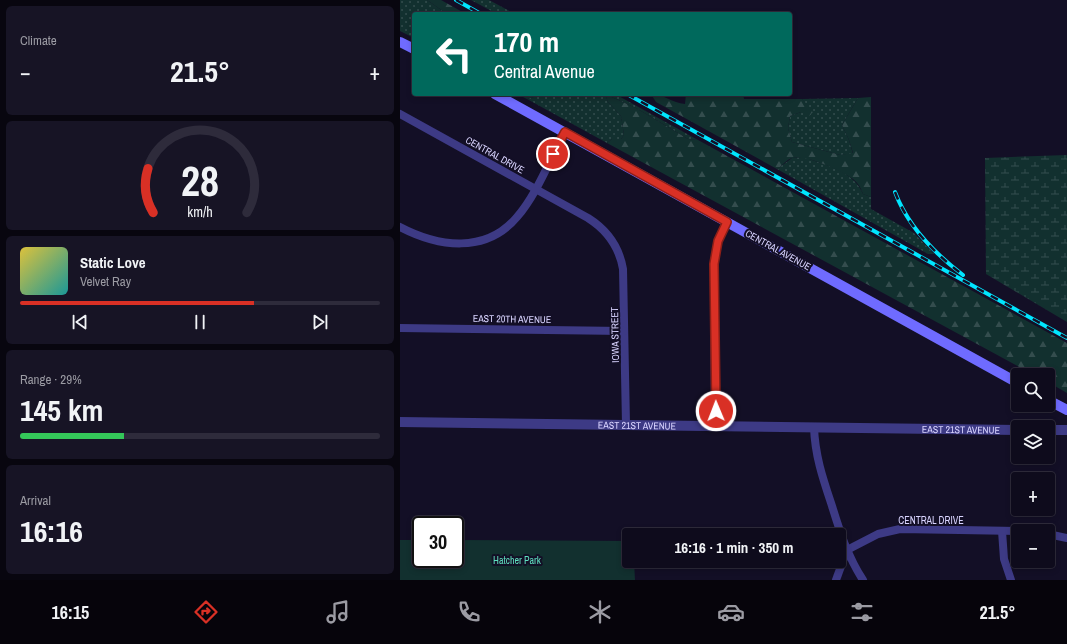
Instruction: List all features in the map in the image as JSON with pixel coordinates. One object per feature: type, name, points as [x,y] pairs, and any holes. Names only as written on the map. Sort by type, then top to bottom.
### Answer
[{"type":"main road","points":[[400,42],[412,48]]},
{"type":"main road","name":"CENTRAL AVENUE","points":[[499,96],[1011,379]]},
{"type":"main road","points":[[1055,404],[1067,410]]},
{"type":"street","name":"CENTRAL DRIVE","points":[[400,114],[595,222],[605,231],[616,246]]},
{"type":"street","points":[[400,227],[421,236],[447,243],[463,244],[484,240],[503,230],[512,223],[522,210],[565,132]]},
{"type":"street","points":[[715,426],[714,264],[718,241],[727,222]]},
{"type":"street","name":"IOWA STREET","points":[[616,246],[623,269],[626,425]]},
{"type":"street","name":"EAST 20TH AVENUE","points":[[400,328],[624,331]]},
{"type":"street","name":"EAST 21ST AVENUE","points":[[400,422],[1011,430]]},
{"type":"street","points":[[814,427],[818,464],[847,550],[863,580]]},
{"type":"street","points":[[1055,430],[1067,430]]},
{"type":"street","name":"CENTRAL DRIVE","points":[[847,550],[878,534],[892,530],[1011,531]]},
{"type":"street","points":[[1002,531],[1004,559],[1011,580]]},
{"type":"street","points":[[1055,535],[1067,538]]},
{"type":"street","points":[[836,580],[847,550]]},
{"type":"green space","points":[[400,0],[427,0],[444,12],[412,12],[412,37],[400,31]]},
{"type":"green space","points":[[427,0],[441,0],[462,12],[444,12]]},
{"type":"green space","points":[[471,0],[489,0],[511,12],[493,12]]},
{"type":"green space","points":[[521,96],[537,96],[527,99]]},
{"type":"green space","points":[[537,96],[606,96],[608,102],[621,116],[624,135],[621,139],[612,139],[607,143],[527,99]]},
{"type":"green space","points":[[606,96],[609,96],[636,108],[688,139],[698,140],[1067,343],[1067,393],[1055,386],[1055,368],[1021,368],[607,143],[612,139],[621,139],[624,135],[621,116],[608,102]]},
{"type":"green space","points":[[609,96],[619,96],[698,140],[688,139],[636,108]]},
{"type":"green space","points":[[652,96],[662,96],[685,104],[686,96],[743,96],[744,99],[802,99],[813,112],[809,116],[801,112],[790,116],[788,128],[792,142],[840,155],[853,153],[842,125],[858,98],[871,97],[871,197],[863,194],[858,184],[848,176],[833,168],[806,158],[792,158],[777,169],[656,102]]},
{"type":"green space","points":[[858,98],[842,125],[849,140],[853,154],[840,155],[792,142],[788,128],[790,116],[801,112],[807,106],[802,99]]},
{"type":"green space","points":[[1067,155],[1067,322],[986,274],[985,158]]},
{"type":"green space","points":[[803,157],[846,174],[859,186],[863,194],[871,197],[871,209],[914,233],[934,254],[928,254],[777,169],[792,158]]},
{"type":"green space","name":"Hatcher Park","points":[[400,540],[412,540],[412,568],[464,568],[464,540],[622,541],[622,568],[634,568],[635,580],[400,580]]},
{"type":"railway","points":[[456,0],[477,12]]},
{"type":"railway","points":[[631,96],[1067,338]]},
{"type":"railway","points":[[895,192],[907,217],[923,238],[942,258],[963,275]]},
{"type":"route","points":[[553,154],[565,132],[656,184],[727,222],[718,241],[714,264],[716,411]]}]
